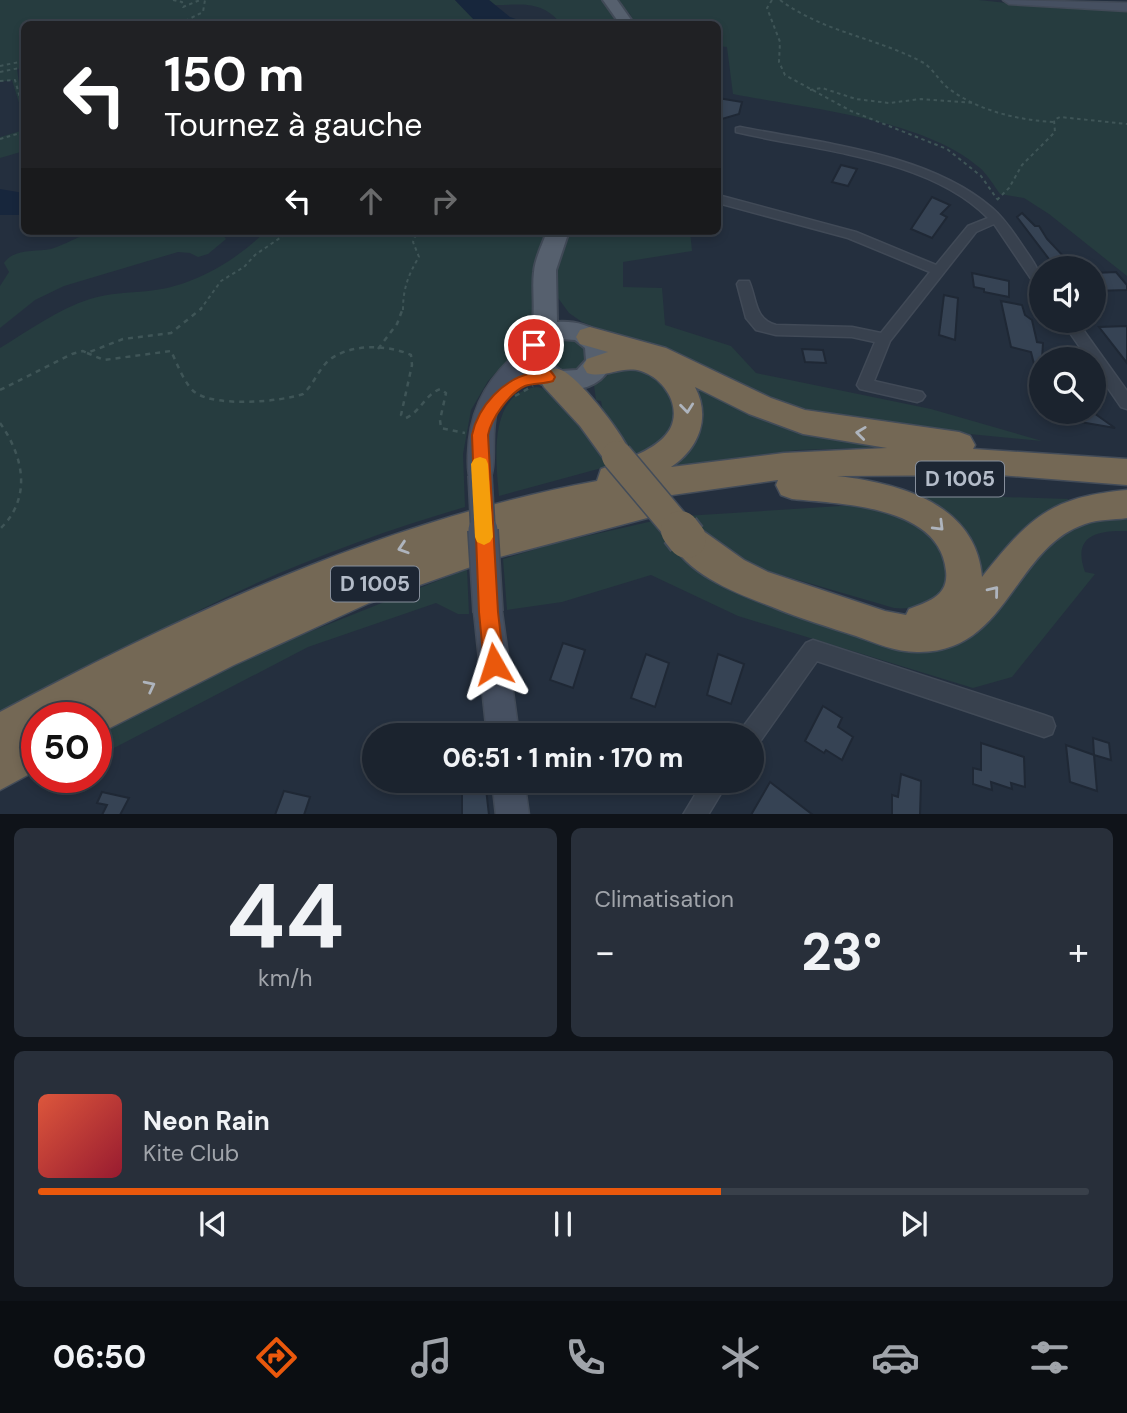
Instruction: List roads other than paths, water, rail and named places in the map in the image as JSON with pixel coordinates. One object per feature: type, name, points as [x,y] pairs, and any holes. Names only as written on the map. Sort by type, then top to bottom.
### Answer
[{"type":"highway","points":[[583,334],[656,355],[760,406],[811,424],[1127,472]]},
{"type":"highway","points":[[539,508],[655,460],[673,448],[684,433],[689,416],[687,398],[679,384],[667,372],[650,363],[631,359],[596,368],[589,386],[591,418]]},
{"type":"highway","points":[[546,381],[591,418],[617,456],[687,539],[722,567],[758,586],[915,635],[930,635],[956,628],[975,613],[1035,541],[1061,519],[1083,510],[1127,504]]},
{"type":"highway","name":"D 1005","points":[[0,734],[127,664],[289,589],[428,540],[539,508],[685,478],[829,463],[975,461],[1127,472]]},
{"type":"highway","name":"D 1005","points":[[112,706],[176,672],[275,626],[457,554],[623,510],[792,485],[950,479],[1127,490]]},
{"type":"highway","points":[[792,485],[880,496],[906,503],[935,521],[957,548],[964,572],[964,583],[955,604],[947,612],[925,621],[870,623]]},
{"type":"highway","points":[[0,769],[21,757]]},
{"type":"main road","points":[[610,0],[625,21]]},
{"type":"main road","points":[[1009,0],[1127,7]]},
{"type":"main road","points":[[546,381],[533,365],[536,344],[544,326],[545,270],[557,235]]},
{"type":"main road","points":[[475,428],[515,384],[528,379],[577,379],[596,368],[600,357],[599,348],[558,315],[545,296]]},
{"type":"main road","points":[[502,723],[488,612],[480,442],[475,428],[492,393],[536,344],[553,331],[583,334]]},
{"type":"main road","points":[[510,793],[513,814]]},
{"type":"street","points":[[740,130],[914,170],[961,192],[994,218],[1029,266]]},
{"type":"street","points":[[721,200],[852,235],[939,271]]},
{"type":"street","points":[[917,396],[865,385],[884,339],[974,227],[994,218]]},
{"type":"street","points":[[744,284],[752,318],[761,326],[776,330],[852,332],[884,339]]},
{"type":"street","points":[[1077,333],[1127,402]]},
{"type":"street","points":[[760,723],[813,650],[1044,726]]},
{"type":"street","points":[[694,814],[709,793]]},
{"type":"water","points":[[455,0],[489,0],[510,17],[521,21],[475,21]]},
{"type":"water","points":[[0,189],[21,192],[21,215],[0,215]]}]
